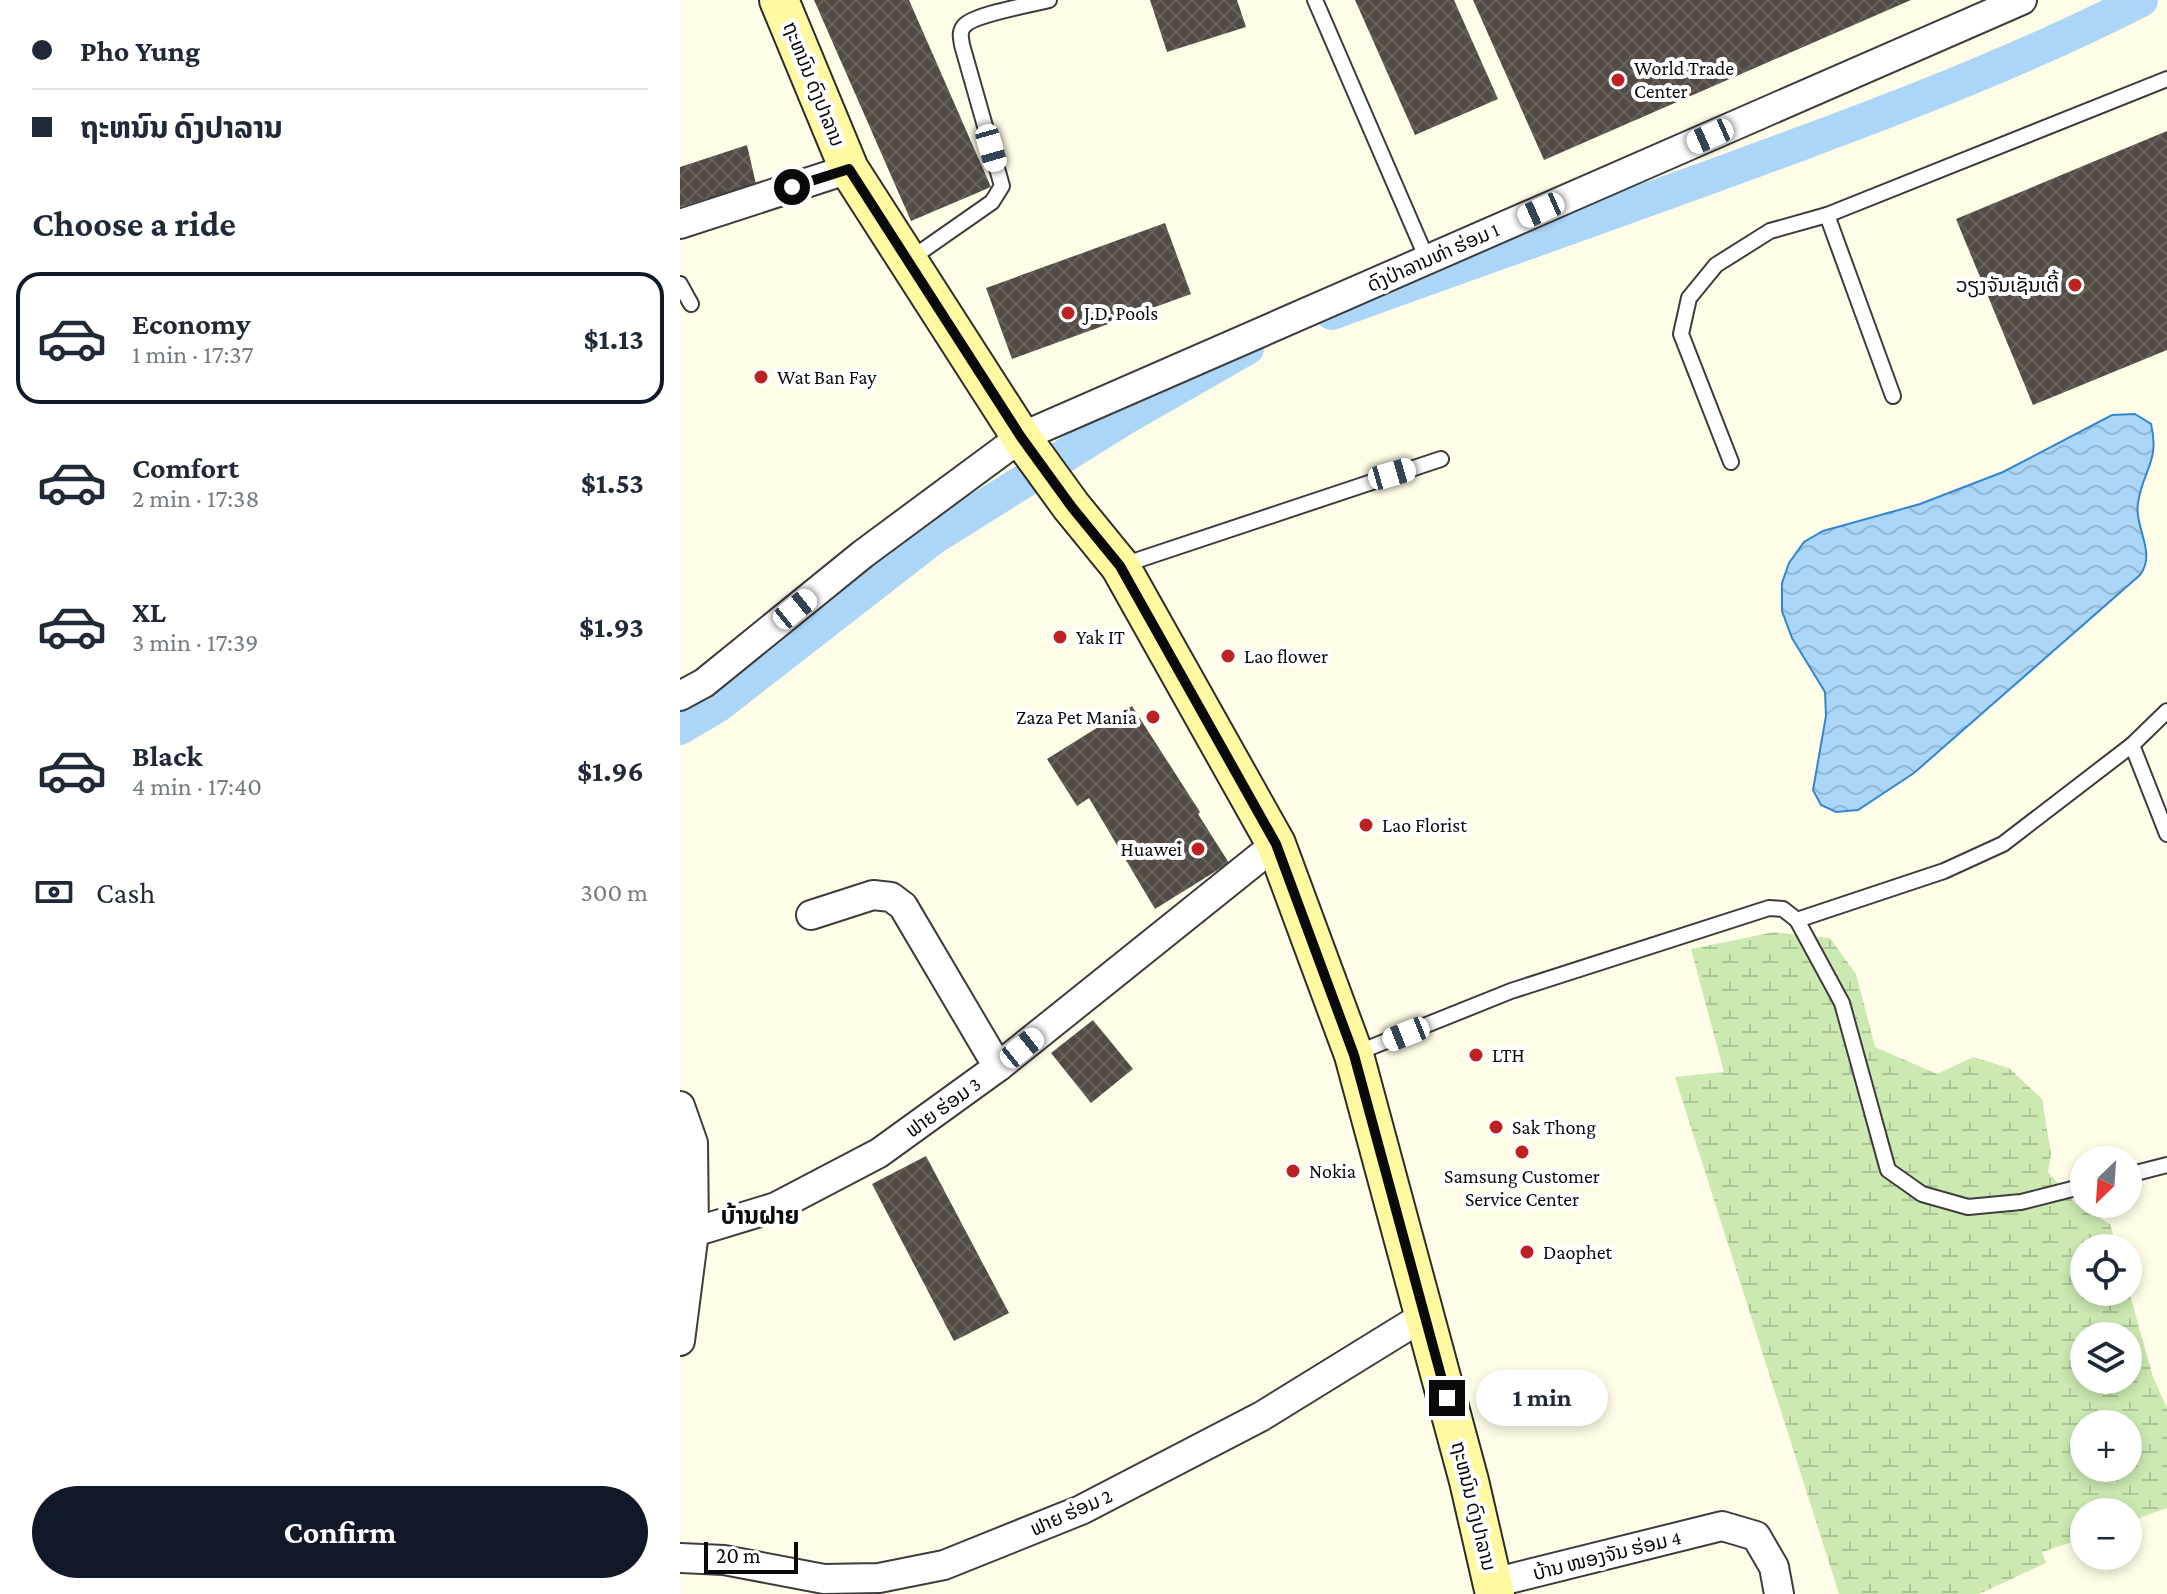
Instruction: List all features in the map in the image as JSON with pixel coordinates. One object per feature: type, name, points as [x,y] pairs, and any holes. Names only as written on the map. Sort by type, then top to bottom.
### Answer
[{"type":"street","name":"ຖະຫນົນ ດົງປາລານ","points":[[779,0],[849,169],[1030,451],[1120,566],[1276,844],[1354,1055],[1469,1481],[1494,1589]]},
{"type":"street","name":"ດົງປ່າລານທ່າ ຮ່ອມ 1","points":[[680,696],[704,683],[863,554],[1030,451],[1427,259],[2022,0]]},
{"type":"street","points":[[680,224],[849,169]]},
{"type":"street","name":"ຟາຍ ຮ່ອມ 3","points":[[687,1232],[776,1207],[879,1153],[998,1067],[1276,844]]},
{"type":"street","points":[[811,915],[873,895],[891,897],[903,906],[998,1067]]},
{"type":"street","points":[[680,1106],[693,1143],[680,1341]]},
{"type":"street","name":"ຟາຍ ຮ່ອມ 2","points":[[680,1558],[724,1560],[824,1579],[879,1578],[944,1565],[1081,1510],[1262,1416],[1424,1316]]},
{"type":"street","name":"ບ້ານ ໜອງຈັນ ຮ່ອມ 4","points":[[1494,1589],[1722,1526],[1756,1536],[1774,1567],[1779,1594]]},
{"type":"lane","points":[[907,262],[992,202],[1002,186],[962,45],[960,34],[965,24],[977,18],[1049,0]]},
{"type":"lane","points":[[1315,0],[1427,259]]},
{"type":"lane","points":[[1731,462],[1681,334],[1689,298],[1716,265],[1770,231],[1827,215],[2167,79]]},
{"type":"lane","points":[[1827,215],[1893,396]]},
{"type":"lane","points":[[680,284],[691,304]]},
{"type":"lane","points":[[1120,566],[1441,459]]},
{"type":"lane","points":[[1797,920],[1944,871],[2003,844],[2132,745],[2167,711]]},
{"type":"lane","points":[[2132,745],[2167,834]]},
{"type":"lane","points":[[1354,1055],[1511,991],[1769,908],[1783,909],[1797,920],[1842,1003],[1888,1170],[1922,1194],[1968,1207],[2021,1202],[2070,1190]]},
{"type":"lane","points":[[2142,1171],[2167,1165]]},
{"type":"green space","points":[[1774,932],[1830,938],[1856,974],[1875,1047],[1937,1074],[1973,1057],[2009,1068],[2042,1099],[2051,1154],[2048,1172],[2070,1197],[2070,1218],[2100,1218],[2110,1224],[2113,1234],[2070,1234],[2070,1306],[2133,1306],[2138,1322],[2070,1322],[2070,1394],[2142,1394],[2142,1338],[2153,1377],[2167,1408],[2167,1508],[2142,1517],[2142,1498],[2070,1498],[2070,1543],[2042,1552],[2046,1563],[1979,1594],[1839,1594],[1675,1077],[1724,1072],[1691,949]]},
{"type":"water","points":[[2135,414],[2151,424],[2153,437],[2152,457],[2138,503],[2146,549],[2145,567],[2140,575],[1914,773],[1858,810],[1836,812],[1821,805],[1813,790],[1826,716],[1825,692],[1792,638],[1782,611],[1782,583],[1789,563],[1804,542],[1823,531],[1920,504],[2003,472],[2112,415]]},
{"type":"building","points":[[814,0],[909,0],[991,187],[911,221]]},
{"type":"building","points":[[1150,0],[1237,0],[1246,27],[1167,52]]},
{"type":"building","points":[[1355,0],[1454,0],[1498,99],[1415,135]]},
{"type":"building","name":"World Trade Center","points":[[1473,0],[1911,0],[1544,160]]},
{"type":"building","name":"ວຽງຈັນເຊັນເຕີ້","points":[[2167,131],[2167,350],[2033,405],[1956,219]]},
{"type":"building","points":[[747,145],[756,184],[680,207],[680,167]]},
{"type":"building","points":[[1165,223],[1191,294],[1012,359],[986,288]]},
{"type":"building","points":[[1132,706],[1229,863],[1155,909],[1089,798],[1077,806],[1047,759]]},
{"type":"building","points":[[1093,1020],[1133,1069],[1091,1103],[1051,1053]]},
{"type":"building","points":[[926,1156],[1009,1313],[954,1341],[872,1184]]},
{"type":"waterway","points":[[1332,313],[1887,111],[2015,59],[2141,0]]},
{"type":"waterway","points":[[680,728],[717,706],[933,538],[1123,419],[1247,348]]},
{"type":"place","name":"World Trade Center","points":[[1618,80]]},
{"type":"place","name":"ວຽງຈັນເຊັນເຕີ້","points":[[2075,285]]},
{"type":"place","name":"J.D. Pools","points":[[1068,313]]},
{"type":"place","name":"Wat Ban Fay","points":[[761,377]]},
{"type":"place","name":"Yak IT","points":[[1060,637]]},
{"type":"place","name":"Lao flower","points":[[1228,656]]},
{"type":"place","name":"Zaza Pet Mania","points":[[1153,717]]},
{"type":"place","name":"Lao Florist","points":[[1366,825]]},
{"type":"place","name":"Huawei","points":[[1198,849]]},
{"type":"place","name":"LTH","points":[[1476,1055]]},
{"type":"place","name":"Sak Thong","points":[[1496,1127]]},
{"type":"place","name":"Samsung Customer Service Center","points":[[1522,1152]]},
{"type":"place","name":"Nokia","points":[[1293,1171]]},
{"type":"place","name":"Daophet","points":[[1527,1252]]},
{"type":"district","name":"ບ້ານຝາຍ","points":[[760,1216]]},
{"type":"route","points":[[792,187],[849,169],[1021,437],[1120,566],[1223,746],[1276,844],[1354,1055],[1447,1398]]}]
